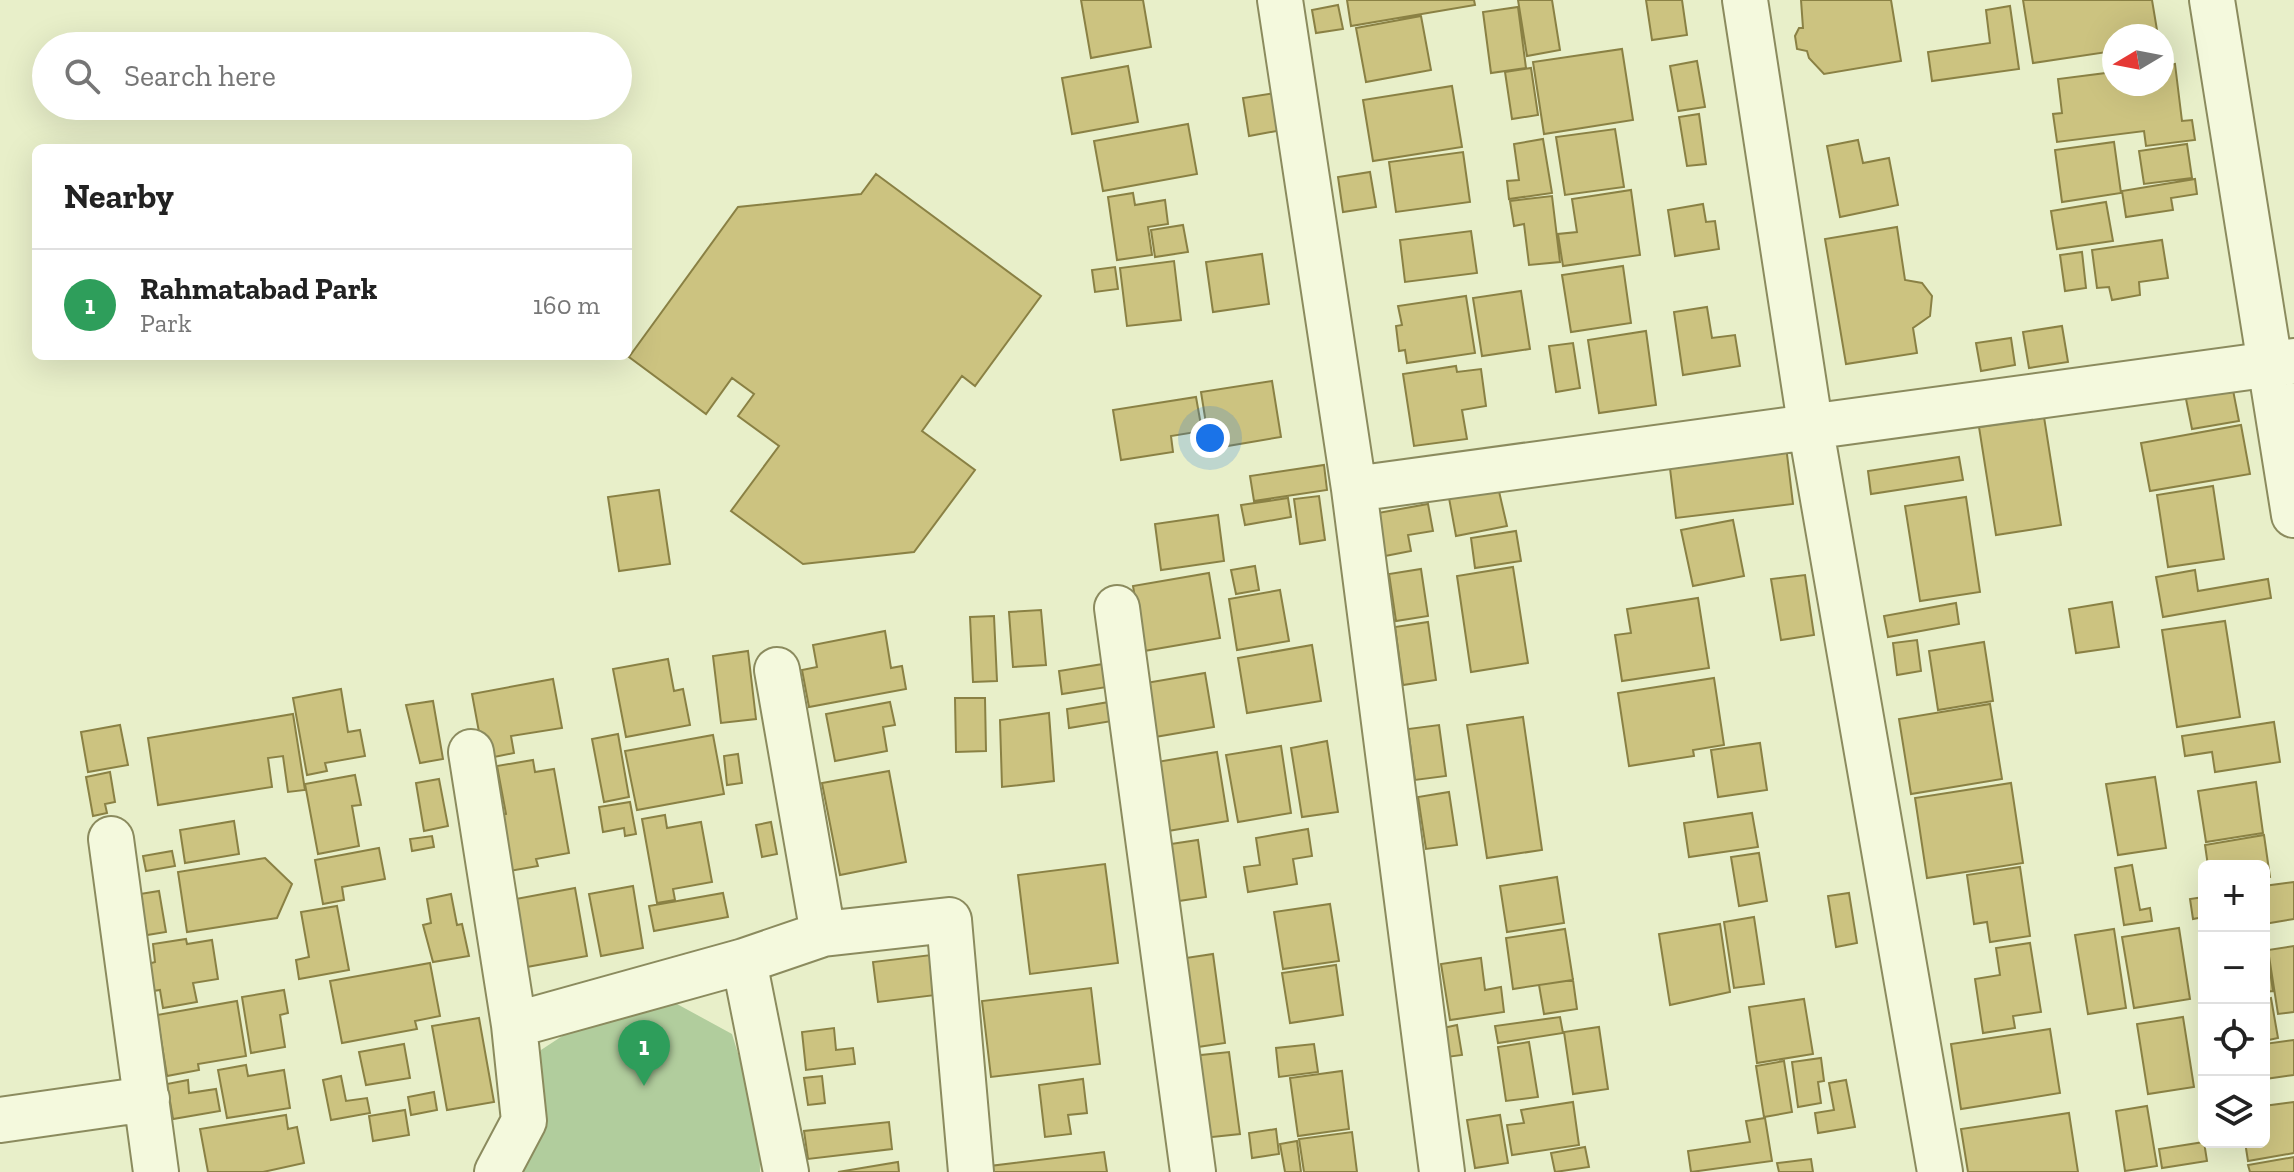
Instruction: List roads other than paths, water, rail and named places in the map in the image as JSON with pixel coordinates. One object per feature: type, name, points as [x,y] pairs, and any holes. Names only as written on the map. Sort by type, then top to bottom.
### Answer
[{"type":"street","points":[[1280,0],[1354,489],[1442,1172]]},
{"type":"street","points":[[1745,0],[1811,430],[1940,1172]]},
{"type":"street","points":[[2212,0],[2281,363],[2294,515]]},
{"type":"street","points":[[1354,489],[1811,430],[2281,363]]},
{"type":"street","points":[[1117,608],[1193,1172]]},
{"type":"street","points":[[777,670],[823,934]]},
{"type":"street","points":[[471,752],[514,1025],[524,1121],[497,1172]]},
{"type":"street","points":[[111,839],[156,1172]]},
{"type":"street","points":[[514,1025],[744,961],[823,934],[949,920],[971,1172]]},
{"type":"street","points":[[744,961],[786,1172]]},
{"type":"street","points":[[0,1120],[147,1099]]},
{"type":"place","name":"Rahmatabad Park","points":[[644,1086]]}]
